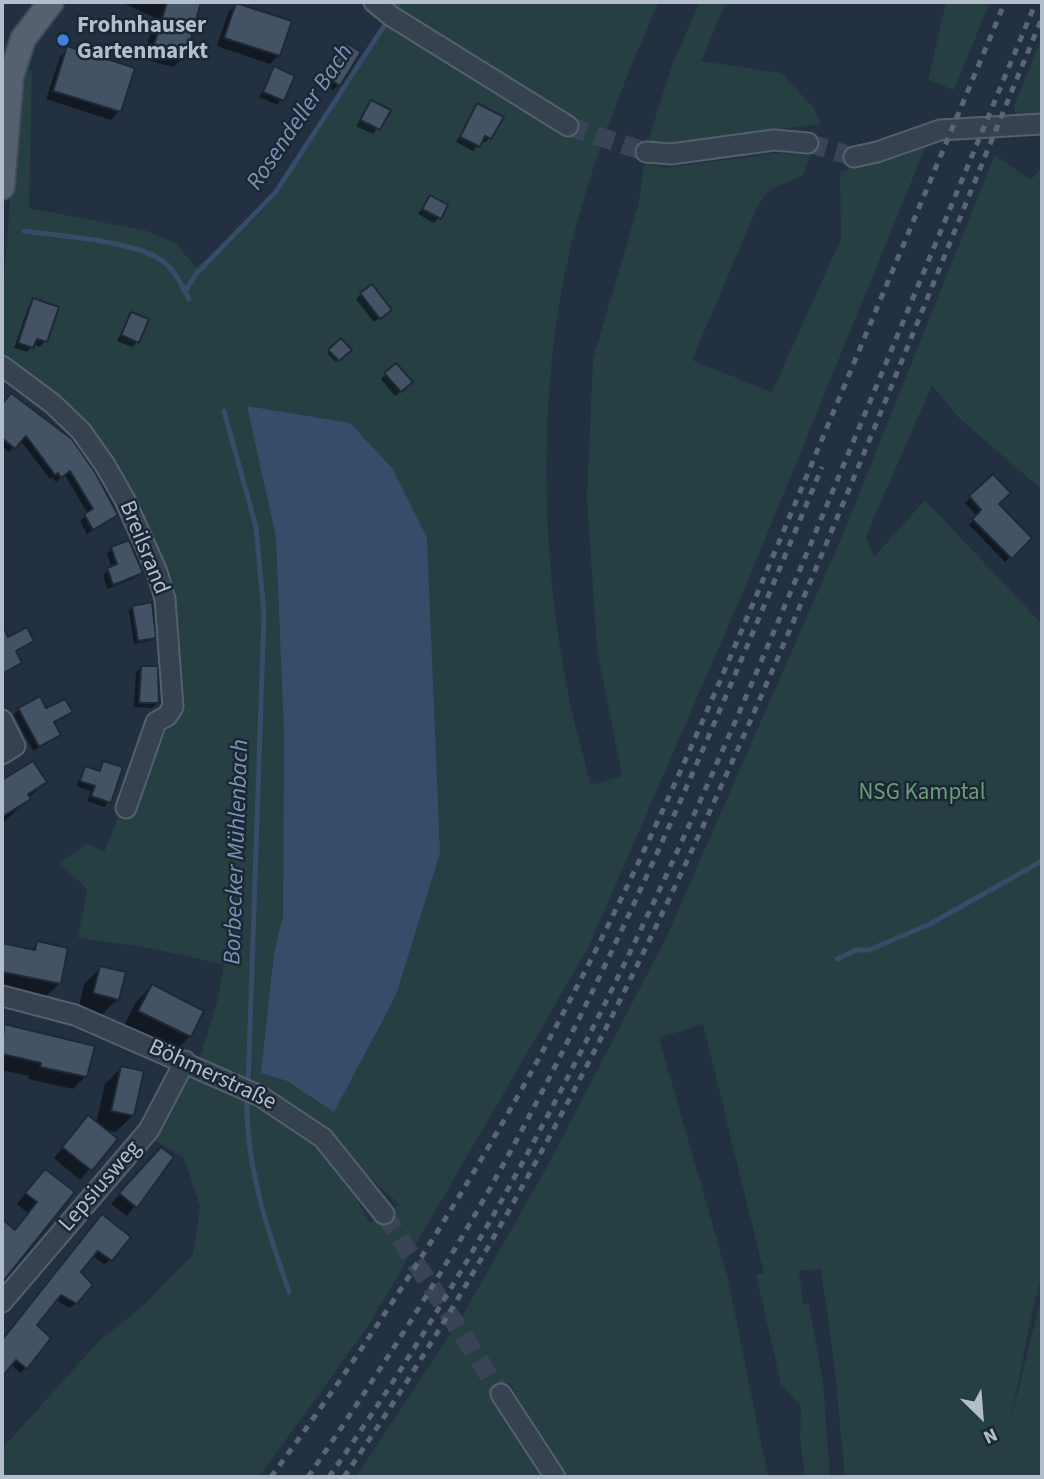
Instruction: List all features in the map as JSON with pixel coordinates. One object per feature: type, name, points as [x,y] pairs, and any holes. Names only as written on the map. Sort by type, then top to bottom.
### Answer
[{"type":"main road","points":[[2,187],[11,77],[23,39],[51,2]]},
{"type":"street","points":[[374,2],[391,16],[568,126]]},
{"type":"street","points":[[854,157],[877,152],[940,130],[1042,124]]},
{"type":"street","points":[[646,152],[671,154],[774,140],[808,143]]},
{"type":"street","name":"Breilsrand","points":[[2,366],[53,404],[80,431],[105,465],[157,572],[165,598],[173,707],[167,716],[156,722],[126,808]]},
{"type":"street","points":[[2,720],[15,746],[2,754]]},
{"type":"street","name":"Böhmerstraße","points":[[2,996],[75,1015],[260,1096],[302,1121],[323,1138],[384,1214]]},
{"type":"street","name":"Lepsiusweg","points":[[2,1302],[149,1130],[184,1061]]},
{"type":"street","points":[[501,1394],[555,1477]]},
{"type":"green space","points":[[391,2],[659,2],[627,76],[585,194],[565,274],[552,360],[546,455],[549,551],[568,693],[591,785],[622,776],[597,649],[587,498],[593,359],[638,206],[645,161],[664,168],[779,153],[810,155],[803,175],[770,190],[758,205],[692,360],[772,392],[841,239],[840,172],[928,141],[750,576],[588,948],[369,1325],[259,1477],[2,1477],[2,1449],[98,1342],[144,1305],[193,1254],[200,1207],[184,1158],[147,1135],[186,1063],[259,1097],[300,1122],[331,1156],[370,1223],[400,1205],[347,1157],[325,1132],[304,1117],[229,1077],[198,1065],[218,998],[224,965],[150,948],[78,938],[87,889],[59,863],[88,843],[104,852],[122,808],[131,809],[159,731],[158,724],[170,718],[176,707],[169,600],[162,570],[134,498],[94,435],[2,350],[2,306],[20,68],[32,70],[29,208],[147,231],[175,243],[196,267],[240,232],[281,188],[293,162],[347,86],[385,26],[395,5]]},
{"type":"green space","points":[[700,2],[726,2],[701,61],[781,73],[814,108],[821,124],[647,145],[672,65]]},
{"type":"green space","points":[[946,2],[990,2],[954,90],[928,80]]},
{"type":"green space","points":[[1042,38],[1042,114],[1015,114],[1014,105]]},
{"type":"green space","name":"NSG Kamptal","points":[[995,155],[1031,180],[1042,166],[1042,490],[958,417],[932,385],[866,536],[874,557],[925,500],[1042,624],[1042,1276],[1010,1423],[1042,1295],[1042,1477],[845,1477],[834,1362],[821,1269],[799,1271],[803,1305],[809,1304],[823,1383],[830,1477],[805,1477],[800,1439],[801,1407],[781,1384],[756,1275],[764,1273],[703,1024],[659,1038],[728,1279],[768,1477],[562,1477],[549,1459],[509,1382],[500,1407],[546,1477],[356,1477],[464,1313],[548,1165],[666,938],[847,525]]},
{"type":"water","points":[[247,406],[350,423],[392,468],[427,538],[440,853],[396,995],[334,1112],[287,1081],[261,1073],[274,953],[283,916],[284,734],[276,537]]},
{"type":"building","points":[[167,2],[201,2],[186,57],[153,48]]},
{"type":"building","points":[[236,3],[292,21],[280,56],[224,38]]},
{"type":"building","points":[[345,42],[361,52],[340,86],[323,75]]},
{"type":"building","points":[[67,46],[135,68],[121,112],[53,91]]},
{"type":"building","points":[[274,66],[295,76],[284,101],[263,92]]},
{"type":"building","points":[[371,100],[391,110],[380,130],[360,120]]},
{"type":"building","points":[[477,103],[504,117],[491,139],[485,136],[480,147],[460,137]]},
{"type":"building","points":[[430,195],[448,205],[441,219],[422,209]]},
{"type":"building","points":[[372,284],[392,310],[380,319],[360,293]]},
{"type":"building","points":[[33,298],[59,307],[47,342],[37,339],[33,348],[18,343]]},
{"type":"building","points":[[131,312],[149,319],[139,343],[121,335]]},
{"type":"building","points":[[341,338],[352,350],[339,361],[328,350]]},
{"type":"building","points":[[396,363],[413,382],[401,392],[384,373]]},
{"type":"building","points":[[11,393],[72,439],[95,472],[118,515],[93,530],[84,514],[93,509],[70,471],[61,478],[58,473],[55,475],[26,436],[15,449],[2,438],[2,404]]},
{"type":"building","points":[[993,474],[1011,493],[999,504],[1032,538],[1012,559],[972,519],[981,510],[969,496]]},
{"type":"building","points":[[129,540],[143,573],[113,585],[107,568],[117,564],[111,547]]},
{"type":"building","points":[[152,602],[156,638],[138,641],[132,606]]},
{"type":"building","points":[[2,624],[8,637],[27,627],[34,641],[16,651],[22,663],[2,674]]},
{"type":"building","points":[[141,666],[158,666],[159,703],[139,703]]},
{"type":"building","points":[[40,696],[46,708],[65,699],[73,712],[54,722],[61,735],[39,747],[18,708]]},
{"type":"building","points":[[33,761],[47,782],[28,794],[31,799],[2,817],[2,780]]},
{"type":"building","points":[[103,761],[123,767],[111,803],[91,796],[95,786],[80,781],[85,766],[100,771]]},
{"type":"building","points":[[37,941],[68,948],[61,984],[2,972],[2,943],[35,950]]},
{"type":"building","points":[[100,966],[126,972],[119,1000],[93,993]]},
{"type":"building","points":[[152,984],[204,1011],[191,1037],[138,1011]]},
{"type":"building","points":[[4,1024],[95,1046],[87,1077],[40,1067],[41,1063],[2,1054]]},
{"type":"building","points":[[121,1066],[144,1071],[134,1116],[111,1111]]},
{"type":"building","points":[[88,1115],[118,1139],[92,1171],[62,1147]]},
{"type":"building","points":[[161,1147],[174,1157],[137,1208],[119,1193]]},
{"type":"building","points":[[45,1169],[75,1192],[2,1283],[2,1219],[15,1230],[37,1202],[25,1193]]},
{"type":"building","points":[[102,1214],[131,1237],[112,1261],[98,1251],[81,1272],[93,1285],[77,1304],[61,1295],[37,1325],[51,1338],[27,1369],[16,1360],[2,1377],[2,1340]]},
{"type":"waterway","name":"Rosendeller Bach","points":[[185,291],[197,273],[275,193],[386,23]]},
{"type":"waterway","name":"Borbecker Mühlenbach","points":[[24,231],[96,240],[149,254],[170,268],[189,299]]},
{"type":"waterway","name":"Borbecker Mühlenbach","points":[[224,411],[256,527],[264,614],[248,1086]]},
{"type":"waterway","points":[[837,959],[856,950],[869,950],[930,924],[1042,861]]},
{"type":"waterway","name":"Borbecker Mühlenbach","points":[[247,1096],[247,1121],[259,1196],[289,1292]]},
{"type":"tunnel","points":[[568,126],[646,152]]},
{"type":"tunnel","points":[[808,143],[854,157]]},
{"type":"tunnel","points":[[384,1214],[501,1394]]},
{"type":"railway","points":[[271,1477],[397,1296],[475,1170],[548,1042],[612,918],[722,676],[1005,2]]},
{"type":"railway","points":[[329,1477],[405,1363],[475,1247],[541,1129],[603,1008],[661,886],[771,637],[1036,2]]},
{"type":"railway","points":[[344,1477],[453,1306],[553,1130],[645,950],[730,766],[811,580],[1042,18]]},
{"type":"railway","points":[[308,1477],[447,1262],[499,1173],[565,1047],[680,801],[822,467]]},
{"type":"place","name":"Frohnhauser Gartenmarkt","points":[[63,40]]}]
